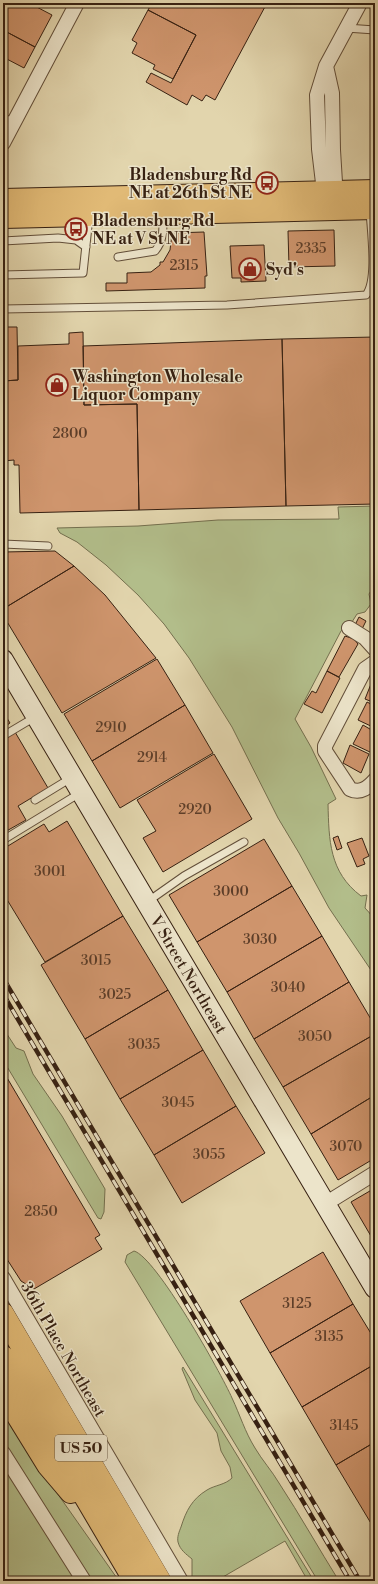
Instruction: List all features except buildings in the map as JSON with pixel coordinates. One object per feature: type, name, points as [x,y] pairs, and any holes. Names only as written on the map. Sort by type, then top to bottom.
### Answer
[{"type":"main road","points":[[3,200],[163,205],[331,201],[373,202]]},
{"type":"main road","points":[[3,217],[90,215],[163,205]]},
{"type":"main road","name":"US 50","points":[[3,1314],[160,1581]]},
{"type":"main road","name":"US 50","points":[[3,1357],[135,1581]]},
{"type":"main road","points":[[3,1392],[12,1414],[58,1479],[101,1523]]},
{"type":"street","points":[[331,201],[332,93],[326,66],[360,3]]},
{"type":"street","points":[[3,143],[9,120],[73,4]]},
{"type":"street","points":[[349,628],[365,638],[375,649]]},
{"type":"street","points":[[375,662],[365,669],[325,746],[325,751],[350,789],[354,791],[363,791],[375,780]]},
{"type":"street","name":"V Street Northeast","points":[[5,670],[36,716],[375,1288]]},
{"type":"street","points":[[325,1204],[375,1173]]},
{"type":"street","name":"36th Place Northeast","points":[[3,1278],[181,1581]]},
{"type":"street","points":[[3,1453],[84,1581]]},
{"type":"lane","points":[[346,28],[375,30]]},
{"type":"lane","points":[[366,295],[370,290],[374,266],[373,202]]},
{"type":"lane","points":[[118,257],[155,251],[160,244],[164,232],[163,205]]},
{"type":"lane","points":[[3,275],[83,272],[90,215]]},
{"type":"lane","points":[[3,241],[58,238],[76,240],[86,247]]},
{"type":"lane","points":[[3,309],[227,305],[375,295]]},
{"type":"lane","points":[[3,544],[48,546]]},
{"type":"lane","points":[[3,736],[36,716]]},
{"type":"lane","points":[[35,800],[77,785]]},
{"type":"lane","points":[[3,840],[77,785]]},
{"type":"lane","points":[[147,903],[184,876],[244,842]]},
{"type":"green space","points":[[375,506],[375,584],[369,594],[371,604],[365,612],[357,614],[352,622],[341,631],[295,719],[311,747],[336,799],[328,804],[330,843],[337,866],[342,877],[350,887],[361,896],[367,895],[365,908],[375,919],[375,976],[329,908],[278,818],[232,727],[189,658],[164,624],[138,595],[106,565],[77,542],[60,533],[57,528],[138,526],[218,520],[339,519],[338,507]]},
{"type":"green space","points":[[3,1028],[16,1048],[24,1051],[33,1074],[62,1116],[105,1189],[104,1212],[101,1219],[98,1218],[3,1060]]},
{"type":"green space","points":[[134,1251],[144,1258],[157,1273],[187,1317],[226,1385],[251,1442],[287,1495],[339,1581],[318,1581],[125,1262],[127,1255]]},
{"type":"green space","points":[[183,1367],[314,1581],[308,1581],[285,1541],[216,1581],[194,1581],[192,1576],[192,1559],[185,1554],[179,1545],[178,1534],[187,1511],[197,1497],[207,1490],[232,1478],[230,1467],[221,1451],[217,1433],[195,1400],[182,1369]]},
{"type":"green space","points":[[3,1409],[50,1483],[119,1581],[3,1581]]},
{"type":"railway","points":[[3,978],[360,1581]]},
{"type":"railway","points":[[3,994],[350,1581]]},
{"type":"place","name":"Bladensburg Rd NE at 26th St NE","points":[[267,183]]},
{"type":"place","name":"Bladensburg Rd NE at V St NE","points":[[76,229]]},
{"type":"place","name":"Syd's","points":[[250,269]]},
{"type":"place","name":"Washington Wholesale Liquor Company","points":[[57,385]]}]
